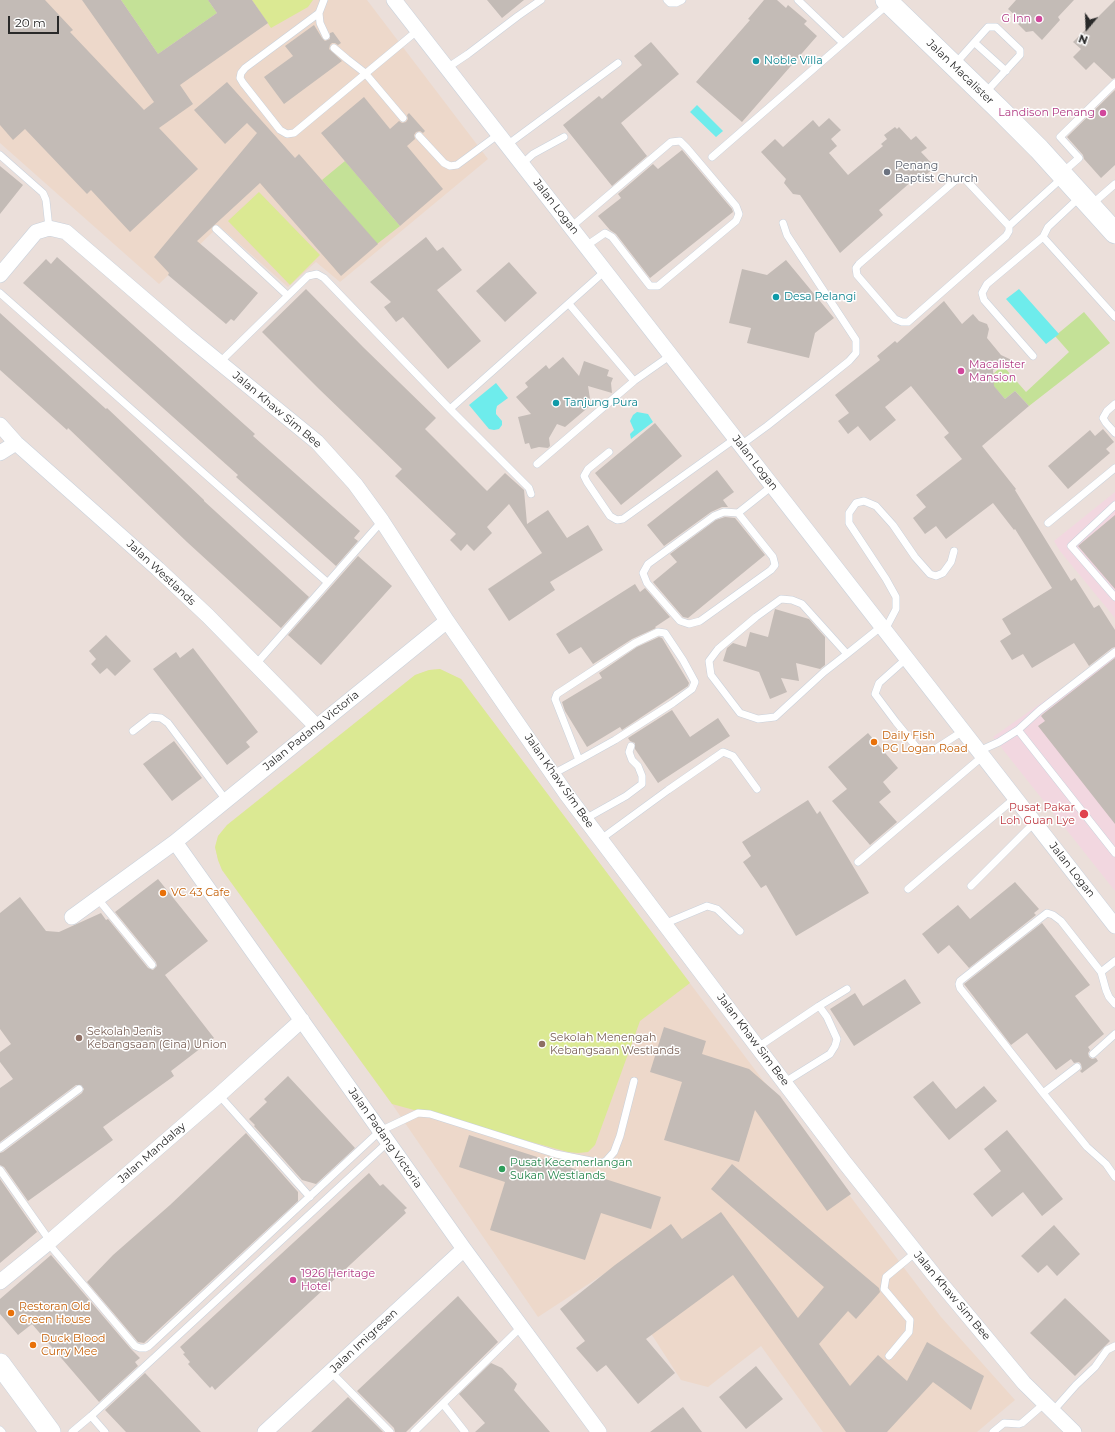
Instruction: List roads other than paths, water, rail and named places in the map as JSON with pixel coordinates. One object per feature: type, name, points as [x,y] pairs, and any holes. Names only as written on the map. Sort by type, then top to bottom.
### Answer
[{"type":"main road","name":"Jalan Macalister","points":[[887,2],[984,94],[1115,232]]},
{"type":"main road","points":[[0,1364],[48,1431]]},
{"type":"street","name":"Jalan Logan","points":[[395,0],[1115,926]]},
{"type":"street","points":[[0,275],[36,232],[49,228]]},
{"type":"street","name":"Jalan Khaw Sim Bee","points":[[49,228],[66,232],[219,363],[317,442],[354,484],[382,521],[447,621],[585,819],[845,1163],[1024,1383],[1074,1432]]},
{"type":"street","name":"Jalan Westlands","points":[[0,425],[16,443],[158,569],[208,616],[316,726]]},
{"type":"street","points":[[0,453],[16,443]]},
{"type":"street","name":"Jalan Padang Victoria","points":[[72,918],[175,842],[447,621]]},
{"type":"street","name":"Jalan Padang Victoria","points":[[175,842],[464,1249],[599,1432]]},
{"type":"street","name":"Jalan Mandalay","points":[[0,1282],[49,1242],[219,1095],[302,1020]]},
{"type":"street","name":"Jalan Imigresen","points":[[265,1432],[464,1249]]},
{"type":"lane","points":[[324,0],[319,13],[320,23],[326,36]]},
{"type":"lane","points":[[447,68],[541,0]]},
{"type":"lane","points":[[667,0],[670,3],[676,3],[682,0]]},
{"type":"lane","points":[[798,0],[843,43]]},
{"type":"lane","points":[[712,157],[843,43],[887,2]]},
{"type":"lane","points":[[319,13],[245,68],[241,73],[240,78],[243,84],[280,130],[287,134],[294,133],[418,30]]},
{"type":"lane","points":[[954,65],[988,28],[996,27],[1020,50],[1020,55],[984,94]]},
{"type":"lane","points":[[975,43],[1006,71]]},
{"type":"lane","points":[[334,48],[365,73],[403,118]]},
{"type":"lane","points":[[419,136],[444,164],[450,166],[457,165],[503,139],[618,63]]},
{"type":"lane","points":[[1009,226],[1079,158],[1060,137],[1115,83]]},
{"type":"lane","points":[[522,164],[533,154],[564,137]]},
{"type":"lane","points":[[571,227],[671,142],[680,141],[736,206],[739,214],[736,221],[658,286],[650,286],[612,237],[605,233],[586,246]]},
{"type":"lane","points":[[0,155],[43,193],[46,200],[49,228]]},
{"type":"lane","points":[[962,178],[966,180],[1009,226],[1010,231],[1006,236],[908,322],[902,322],[895,319],[857,275],[856,268],[859,264],[957,179],[962,178]]},
{"type":"lane","points":[[1033,356],[984,300],[982,293],[987,284],[1043,237],[1048,227],[1086,201],[1115,184]]},
{"type":"lane","points":[[609,452],[588,469],[584,476],[610,516],[617,520],[623,520],[738,441],[768,426],[849,361],[856,353],[856,340],[787,235],[783,223]]},
{"type":"lane","points":[[216,229],[287,295]]},
{"type":"lane","points":[[1043,237],[1115,317]]},
{"type":"lane","points":[[450,409],[605,271]]},
{"type":"lane","points":[[219,363],[287,295],[308,276],[317,274],[324,278],[450,409],[530,488],[531,494]]},
{"type":"lane","points":[[0,293],[327,582]]},
{"type":"lane","points":[[568,304],[634,381]]},
{"type":"lane","points":[[537,464],[634,381],[671,355]]},
{"type":"lane","points":[[1115,404],[1107,411],[1103,418],[1115,433]]},
{"type":"lane","points":[[1048,523],[1115,468]]},
{"type":"lane","points":[[738,513],[773,557],[775,565],[771,570],[700,621],[689,624],[680,622],[647,583],[643,573],[648,564],[714,516],[724,512],[738,513],[772,486]]},
{"type":"lane","points":[[847,654],[802,604],[792,600],[781,599],[756,617],[718,649],[708,661],[711,675],[740,713],[758,719],[775,717],[824,672],[883,628],[896,609],[896,597],[886,579],[849,523],[849,513],[856,503],[864,501],[876,506],[893,525],[930,574],[936,576],[943,573],[951,562],[954,551]]},
{"type":"lane","points":[[1115,505],[1070,546],[1115,597]]},
{"type":"lane","points":[[256,664],[382,521]]},
{"type":"lane","points":[[553,774],[579,760],[615,740],[692,689],[695,682],[683,660],[665,633],[658,632],[635,643],[557,694],[556,700],[579,760]]},
{"type":"lane","points":[[858,862],[981,754],[1018,730],[1040,710],[1115,652]]},
{"type":"lane","points":[[907,658],[879,683],[875,694],[896,722],[918,749],[932,751],[963,731]]},
{"type":"lane","points":[[132,731],[151,717],[161,718],[168,722],[226,800]]},
{"type":"lane","points":[[1018,730],[1115,853]]},
{"type":"lane","points":[[585,819],[626,796],[642,784],[642,776],[638,766],[632,760],[629,752],[631,746]]},
{"type":"lane","points":[[601,840],[662,794],[723,752],[733,756],[757,789]]},
{"type":"lane","points":[[908,889],[1015,798]]},
{"type":"lane","points":[[971,886],[1035,822]]},
{"type":"lane","points":[[98,899],[152,965]]},
{"type":"lane","points":[[664,924],[707,906],[718,909],[740,930]]},
{"type":"lane","points":[[1115,1004],[1109,997],[1101,972],[1061,921],[1053,915],[1047,913],[960,981],[959,984],[960,988],[1043,1093],[1087,1147],[1106,1164],[1115,1177]]},
{"type":"lane","points":[[1101,972],[1115,961]]},
{"type":"lane","points":[[758,1047],[818,1006],[847,989]]},
{"type":"lane","points":[[784,1082],[830,1054],[835,1046],[837,1039],[827,1017],[818,1006]]},
{"type":"lane","points":[[1093,1054],[1115,1034]]},
{"type":"lane","points":[[1043,1093],[1077,1066]]},
{"type":"lane","points":[[0,1170],[49,1242],[135,1346],[145,1348],[149,1346],[310,1197],[384,1137],[418,1113],[430,1114],[556,1154],[600,1163],[606,1161],[614,1152],[620,1136],[634,1081]]},
{"type":"lane","points":[[0,1148],[79,1089]]},
{"type":"lane","points":[[219,1095],[310,1197]]},
{"type":"lane","points":[[72,1432],[91,1416],[384,1137]]},
{"type":"lane","points":[[889,1356],[909,1332],[910,1320],[884,1289],[886,1278],[916,1252]]},
{"type":"lane","points":[[414,1432],[521,1327]]},
{"type":"lane","points":[[993,1432],[1004,1423],[1022,1423],[1049,1407],[1076,1385],[1094,1367],[1107,1350],[1115,1346]]},
{"type":"lane","points":[[331,1372],[390,1432]]},
{"type":"lane","points":[[443,1404],[465,1432]]},
{"type":"lane","points":[[91,1416],[105,1432]]},
{"type":"water","points":[[697,105],[723,131],[716,137],[690,112]]},
{"type":"water","points":[[1019,289],[1059,334],[1046,344],[1006,299]]},
{"type":"water","points":[[496,383],[508,398],[497,406],[496,414],[502,421],[502,425],[499,429],[494,430],[489,429],[469,405]]},
{"type":"water","points":[[637,412],[648,414],[653,422],[631,439],[630,434],[634,430],[630,421],[633,415]]},
{"type":"place","name":"G Inn","points":[[1039,19]]},
{"type":"place","name":"Noble Villa","points":[[756,61]]},
{"type":"place","name":"Landison Penang","points":[[1103,113]]},
{"type":"place","name":"Penang Baptist Church","points":[[887,172]]},
{"type":"place","name":"Desa Pelangi","points":[[776,297]]},
{"type":"place","name":"Macalister Mansion","points":[[961,371]]},
{"type":"place","name":"Tanjung Pura","points":[[556,403]]},
{"type":"place","name":"Daily Fish PG Logan Road","points":[[874,742]]},
{"type":"place","name":"Pusat Pakar Loh Guan Lye","points":[[1084,814]]},
{"type":"place","name":"VC 43 Cafe","points":[[163,893]]},
{"type":"place","name":"Sekolah Jenis Kebangsaan (Cina) Union","points":[[79,1038]]},
{"type":"place","name":"Sekolah Menengah Kebangsaan Westlands","points":[[542,1044]]},
{"type":"place","name":"Pusat Kecemerlangan Sukan Westlands","points":[[502,1169]]},
{"type":"place","name":"1926 Heritage Hotel","points":[[293,1280]]},
{"type":"place","name":"Restoran Old Green House","points":[[11,1313]]},
{"type":"place","name":"Duck Blood Curry Mee","points":[[33,1345]]}]
